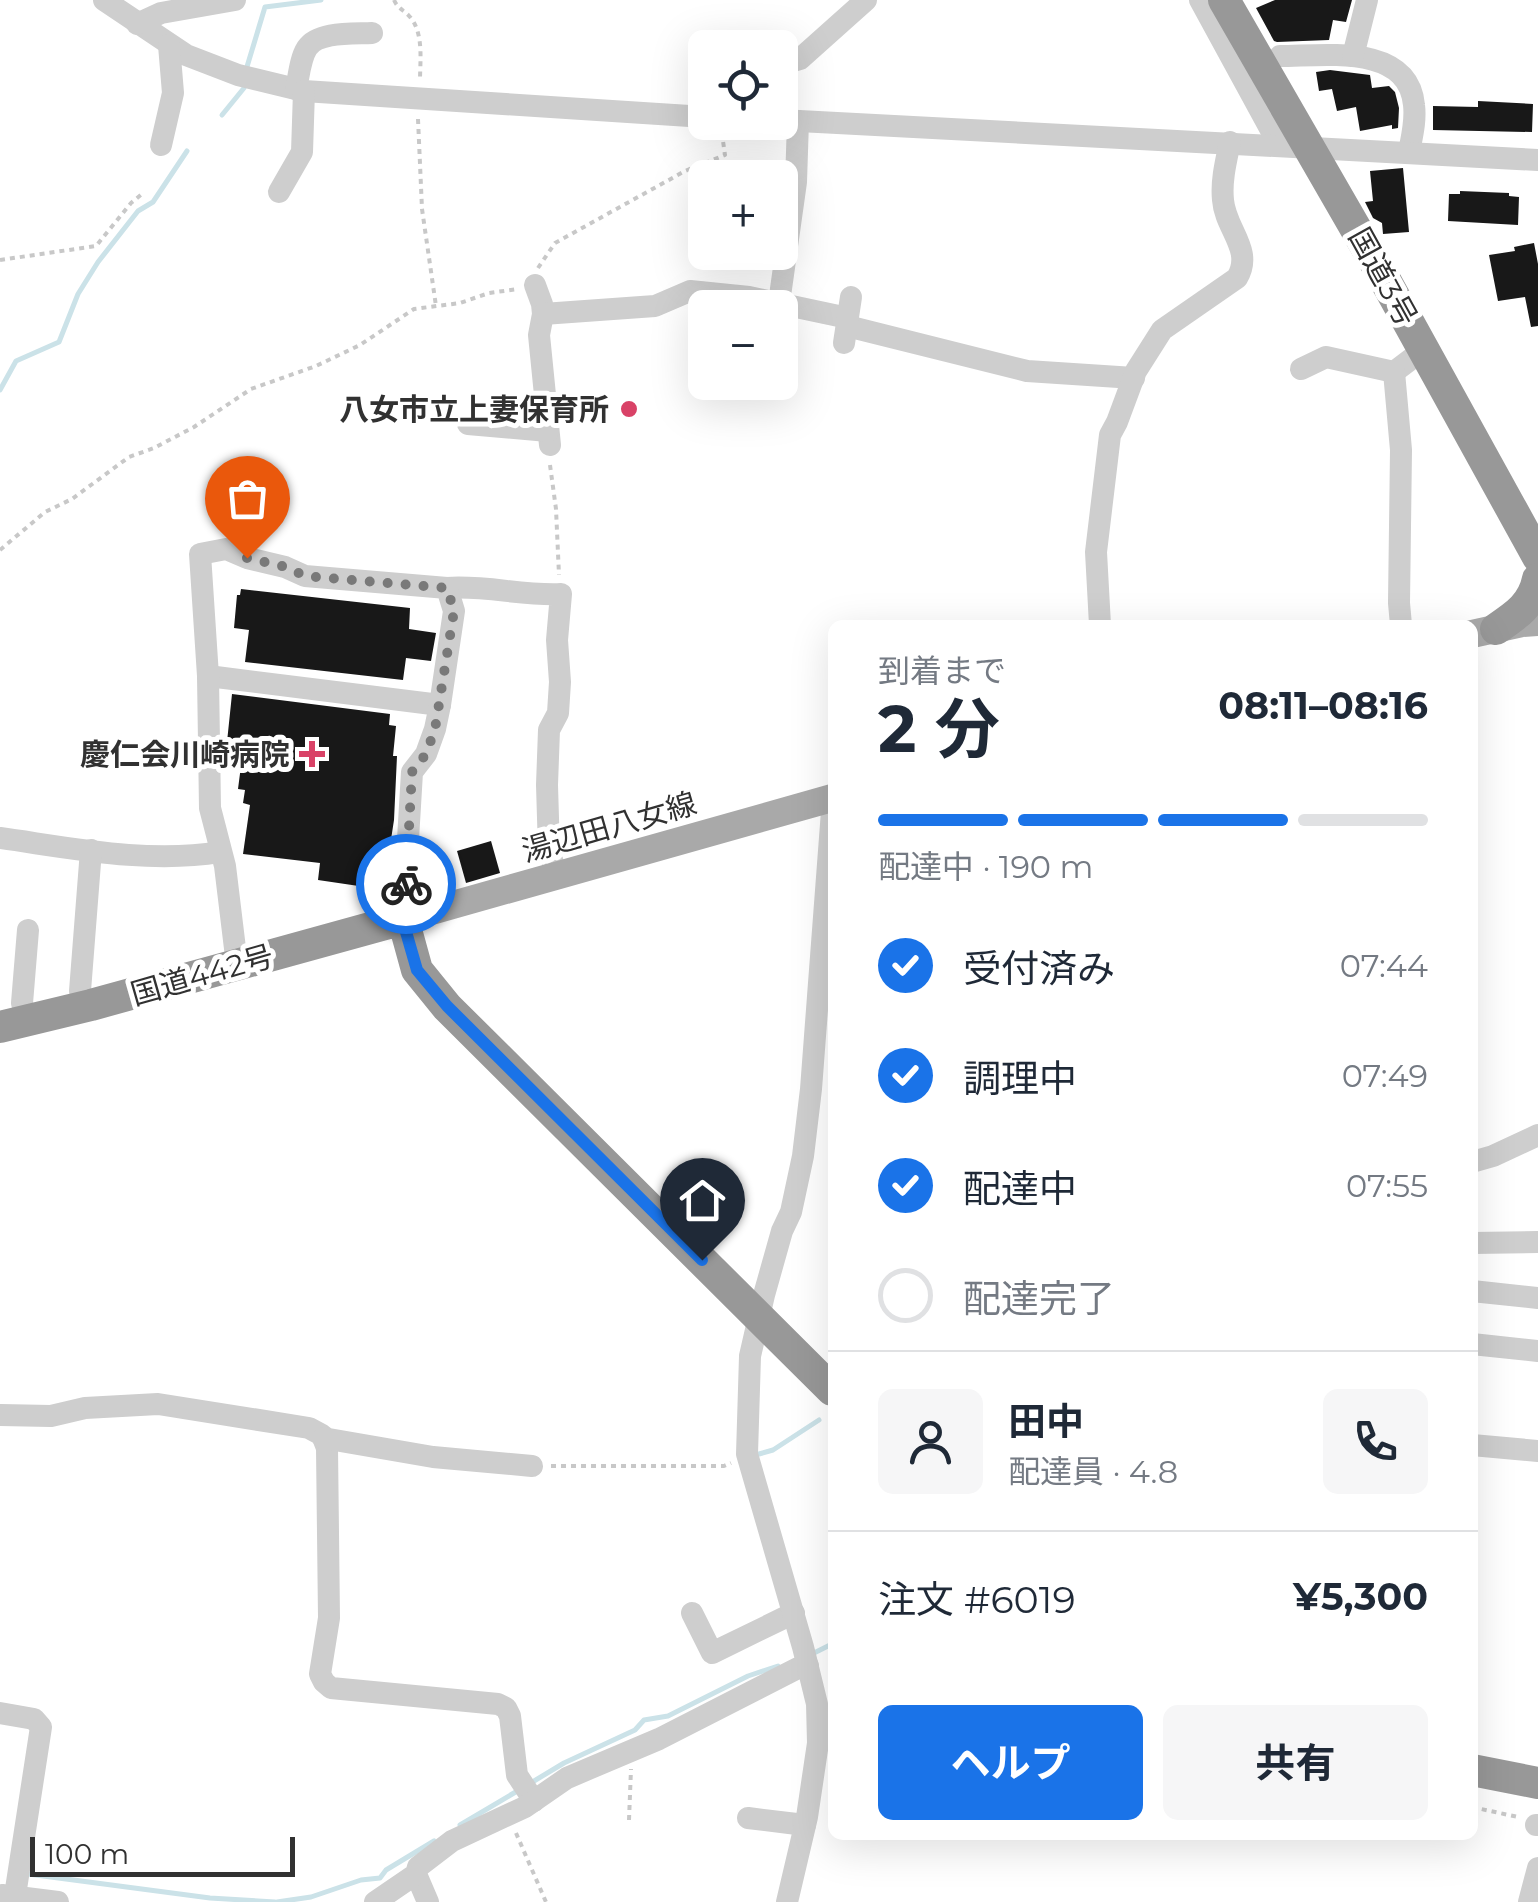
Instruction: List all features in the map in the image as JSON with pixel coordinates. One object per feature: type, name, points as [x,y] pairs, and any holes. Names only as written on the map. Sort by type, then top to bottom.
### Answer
[{"type":"highway","name":"国道3号","points":[[1224,0],[1294,145],[1423,350],[1538,557]]},
{"type":"highway","points":[[1484,631],[1525,608],[1538,578]]},
{"type":"highway","points":[[408,917],[417,970],[447,1006],[828,1386]]},
{"type":"highway","name":"国道442号","points":[[13,1024],[408,917]]},
{"type":"highway","points":[[1478,1771],[1538,1783]]},
{"type":"main road","points":[[1484,631],[1538,622]]},
{"type":"main road","name":"湯辺田八女線","points":[[408,917],[828,799]]},
{"type":"street","points":[[104,0],[186,55],[246,78],[300,90],[688,115]]},
{"type":"street","points":[[137,24],[161,12],[235,0]]},
{"type":"street","points":[[798,60],[866,0]]},
{"type":"street","points":[[1200,0],[1294,145]]},
{"type":"street","points":[[1353,56],[1367,0]]},
{"type":"street","points":[[279,192],[302,152],[300,90],[305,50],[314,40],[372,33]]},
{"type":"street","points":[[161,146],[173,93],[169,44]]},
{"type":"street","points":[[1280,56],[1353,56],[1389,65],[1402,74],[1410,85],[1414,102],[1409,152]]},
{"type":"street","points":[[798,121],[1538,160]]},
{"type":"street","points":[[781,290],[796,182],[791,140]]},
{"type":"street","points":[[1100,620],[1096,552],[1110,435],[1134,378],[1162,330],[1237,278],[1243,267],[1243,253],[1222,203],[1230,142]]},
{"type":"street","points":[[468,424],[549,438],[538,334],[543,314],[535,286]]},
{"type":"street","points":[[543,314],[655,306],[688,291]]},
{"type":"street","points":[[798,308],[1027,371],[1134,378]]},
{"type":"street","points":[[1301,369],[1326,357],[1394,372],[1423,350]]},
{"type":"street","points":[[1394,372],[1401,450],[1400,620]]},
{"type":"street","points":[[237,965],[225,866],[210,808],[208,676],[200,554],[226,549],[305,576],[561,594],[558,714],[548,730],[547,785],[550,851],[557,875]]},
{"type":"street","points":[[408,917],[405,890],[412,772],[426,754],[440,705],[454,611],[447,588]]},
{"type":"street","points":[[208,676],[440,705]]},
{"type":"street","points":[[0,838],[188,858],[220,852]]},
{"type":"street","points":[[80,992],[90,850]]},
{"type":"street","points":[[787,1902],[818,1743],[816,1704],[807,1660],[747,1454],[750,1356],[822,1091],[828,923]]},
{"type":"street","points":[[13,1024],[22,1003],[28,930]]},
{"type":"street","points":[[1478,1160],[1538,1135]]},
{"type":"street","points":[[1478,1243],[1538,1242]]},
{"type":"street","points":[[1478,1291],[1538,1298]]},
{"type":"street","points":[[1478,1345],[1536,1356]]},
{"type":"street","points":[[0,1416],[51,1416],[85,1408],[158,1404],[309,1428],[323,1438],[433,1458],[532,1466]]},
{"type":"street","points":[[323,1438],[327,1448],[329,1618],[320,1674],[324,1682],[331,1688],[498,1704],[506,1708],[517,1775],[534,1801]]},
{"type":"street","points":[[1478,1446],[1538,1451]]},
{"type":"street","points":[[692,1613],[712,1653],[794,1614]]},
{"type":"street","points":[[374,1902],[416,1874],[418,1867],[452,1841],[508,1816],[567,1778],[659,1739],[807,1660]]},
{"type":"street","points":[[0,1713],[34,1718],[41,1727],[10,1898],[58,1902]]},
{"type":"street","points":[[748,1818],[805,1825]]},
{"type":"street","points":[[1529,1902],[1538,1868]]},
{"type":"street","points":[[416,1874],[428,1902]]},
{"type":"path","points":[[394,0],[410,16],[418,33],[422,209],[436,306]]},
{"type":"path","points":[[0,550],[45,512],[72,498],[129,457],[194,427],[250,390],[360,345],[414,309],[535,286],[537,270],[556,243],[685,171],[725,155],[723,140]]},
{"type":"path","points":[[0,260],[96,246],[142,194]]},
{"type":"path","points":[[549,438],[561,594]]},
{"type":"path","points":[[532,1466],[724,1466],[747,1454]]},
{"type":"path","points":[[629,1820],[632,1750]]},
{"type":"path","points":[[1478,1809],[1534,1823]]},
{"type":"path","points":[[508,1816],[546,1902]]},
{"type":"building","points":[[1275,0],[1352,0],[1346,22],[1333,20],[1329,40],[1277,42],[1256,8]]},
{"type":"building","points":[[1316,72],[1370,75],[1372,88],[1389,86],[1399,108],[1398,128],[1392,129],[1392,125],[1360,131],[1356,107],[1337,111],[1332,89],[1319,91]]},
{"type":"building","points":[[1478,101],[1533,104],[1532,132],[1433,130],[1433,106],[1478,107]]},
{"type":"building","points":[[1403,168],[1409,232],[1383,234],[1382,223],[1373,218],[1365,202],[1373,201],[1370,171]]},
{"type":"building","points":[[1460,191],[1519,197],[1518,225],[1448,221],[1449,194]]},
{"type":"building","points":[[1534,243],[1538,326],[1531,327],[1525,297],[1498,301],[1489,255]]},
{"type":"building","points":[[241,589],[410,608],[409,629],[436,633],[431,661],[406,658],[403,680],[245,662],[249,630],[234,628]]},
{"type":"building","points":[[232,694],[390,714],[389,725],[396,726],[393,756],[397,756],[392,864],[383,863],[379,889],[318,880],[320,863],[243,854],[250,805],[243,803],[245,790],[238,789],[242,758],[232,757],[234,743],[227,742]]},
{"type":"building","points":[[491,841],[500,873],[466,883],[457,851]]},
{"type":"waterway","points":[[246,70],[265,7],[321,0]]},
{"type":"waterway","points":[[222,115],[244,88],[245,81]]},
{"type":"waterway","points":[[0,390],[16,361],[59,342],[78,294],[98,262],[138,211],[153,202],[187,151]]},
{"type":"waterway","points":[[759,1454],[773,1450],[819,1420]]},
{"type":"waterway","points":[[812,1654],[828,1646]]},
{"type":"waterway","points":[[529,1784],[635,1730],[644,1720],[668,1716],[748,1676],[778,1666]]},
{"type":"waterway","points":[[460,1825],[519,1790]]},
{"type":"waterway","points":[[277,1902],[380,1878],[386,1870],[434,1841]]},
{"type":"waterway","points":[[28,1874],[210,1898],[275,1902]]},
{"type":"way so far","points":[[247,558],[305,576],[447,588],[454,611],[435,729],[426,754],[412,772],[406,884]]},
{"type":"place","name":"八女市立上妻保育所","points":[[629,409]]},
{"type":"place","name":"慶仁会川崎病院","points":[[312,754]]},
{"type":"route","points":[[406,884],[414,916],[402,918],[417,970],[447,1006],[702,1260]]}]
